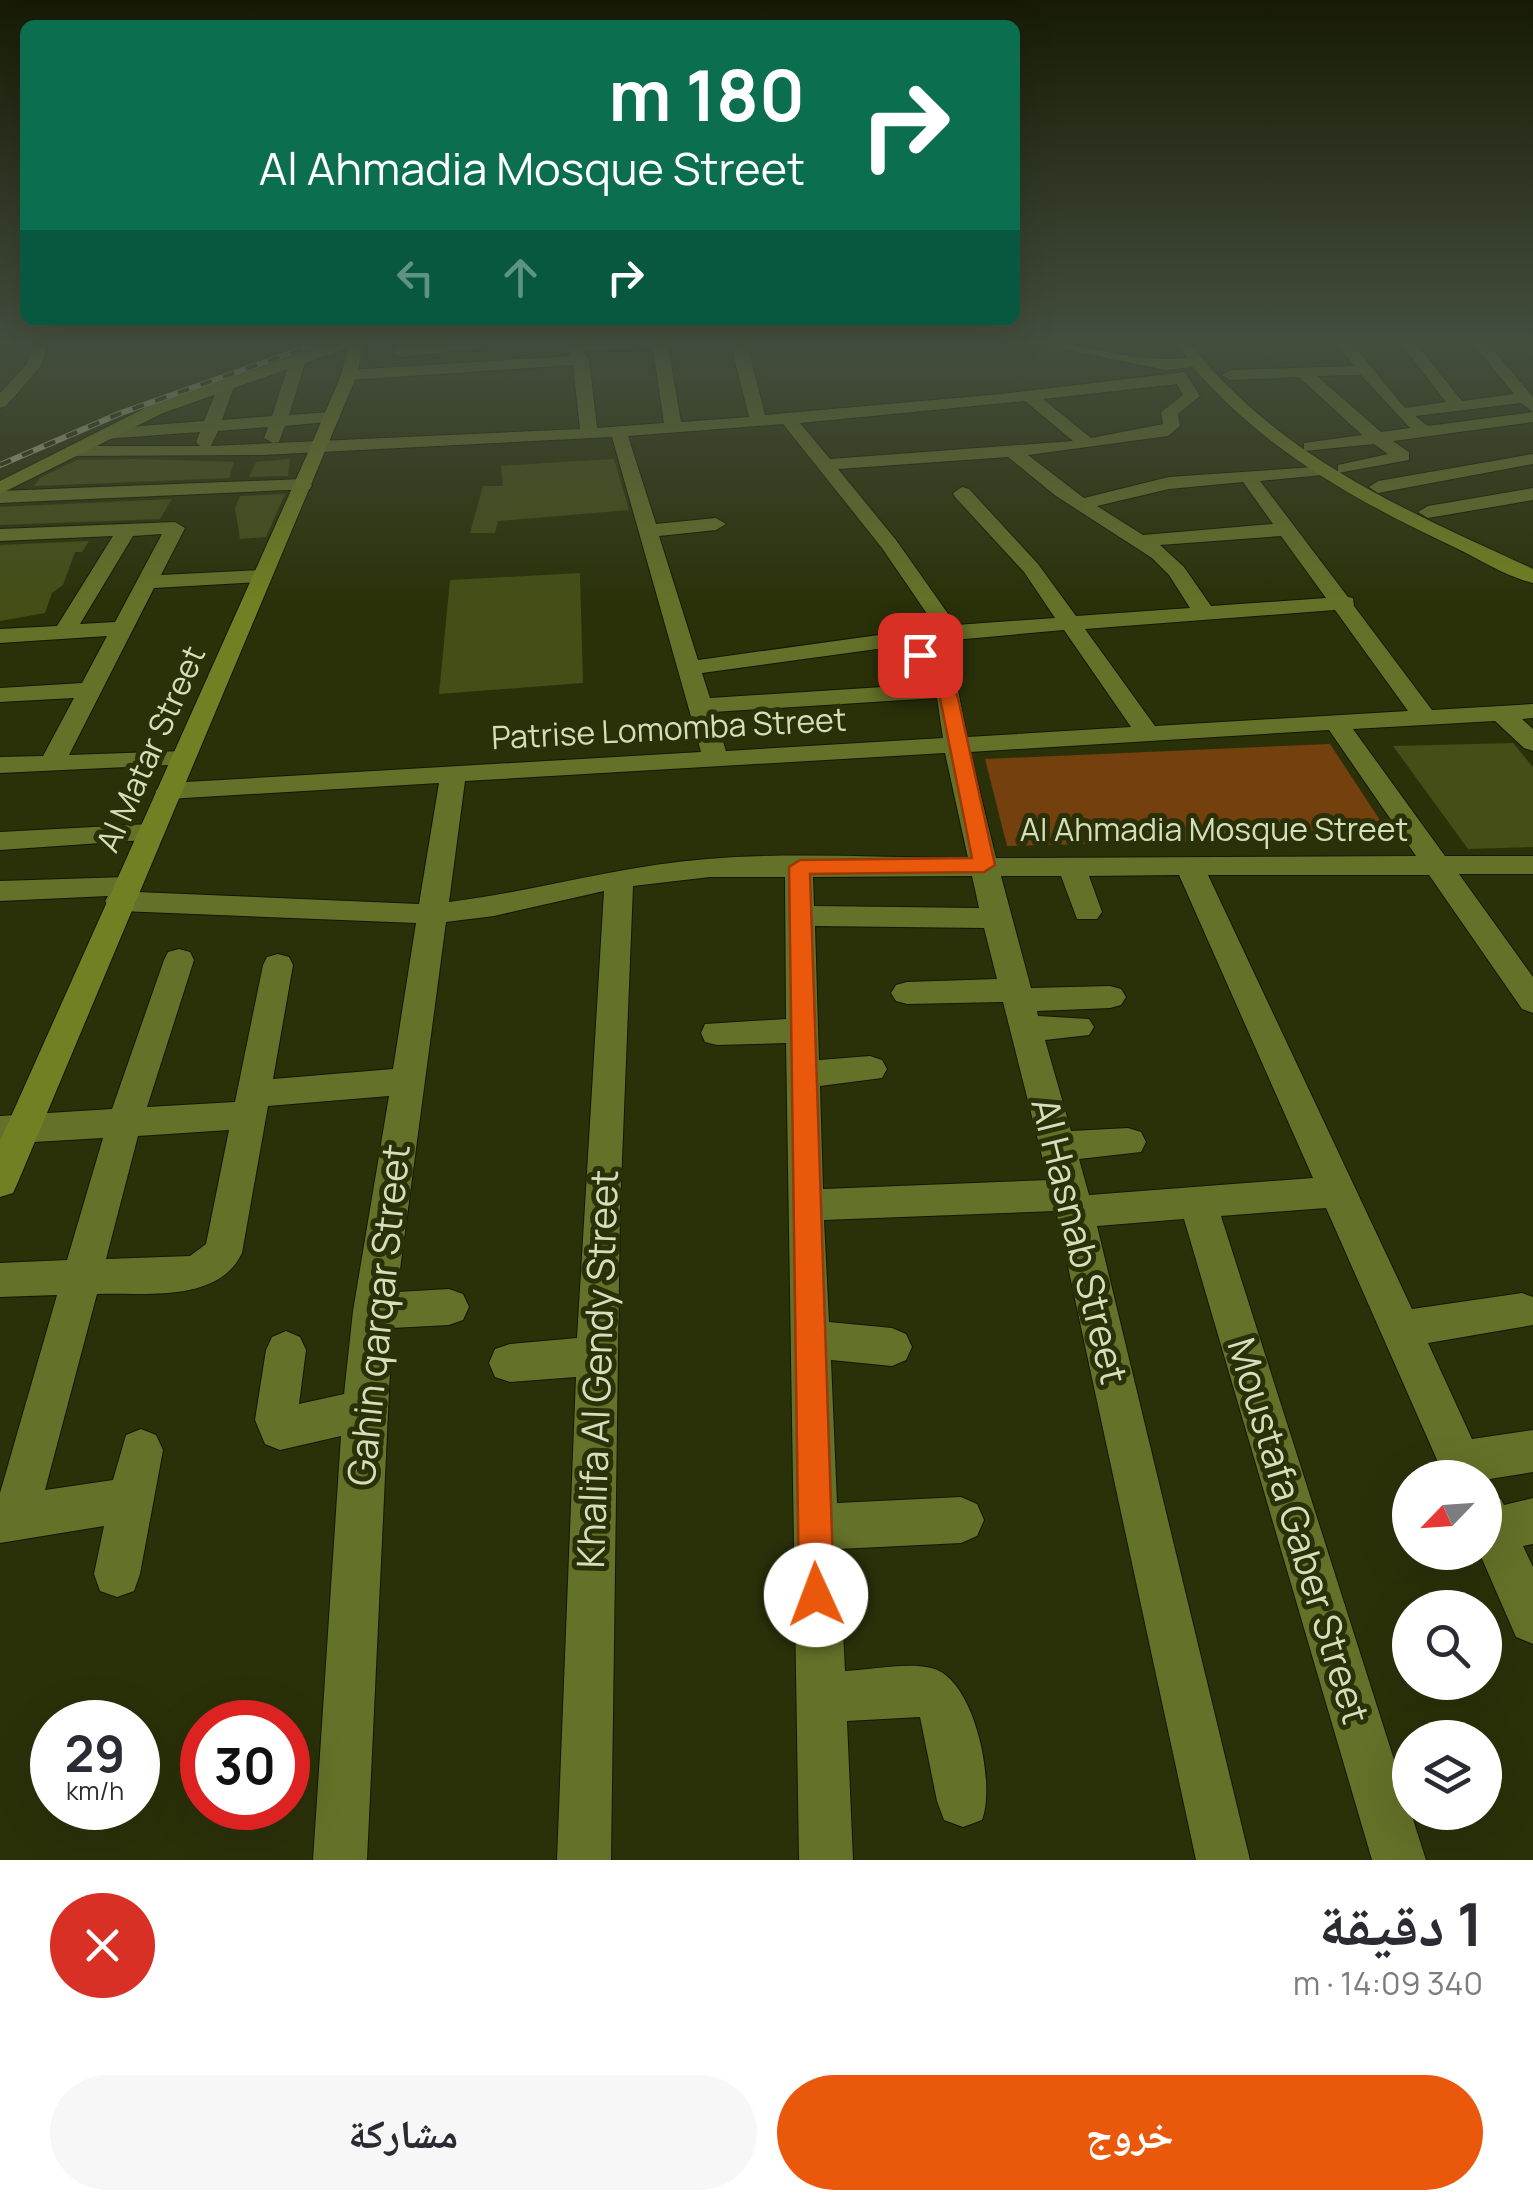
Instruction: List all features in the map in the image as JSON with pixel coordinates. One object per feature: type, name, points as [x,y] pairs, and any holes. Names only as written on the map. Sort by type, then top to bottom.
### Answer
[{"type":"street","points":[[0,488],[119,427]]},
{"type":"street","points":[[104,434],[200,427]]},
{"type":"street","points":[[200,454],[211,427]]},
{"type":"street","points":[[270,450],[276,427]]},
{"type":"street","name":"Al Matar Street","points":[[0,1182],[11,1131],[123,894],[328,427]]},
{"type":"street","points":[[588,427],[589,434]]},
{"type":"street","points":[[70,451],[200,454],[713,427]]},
{"type":"street","points":[[795,427],[889,544],[950,632]]},
{"type":"street","points":[[842,427],[1013,452],[1086,443],[1248,477],[1322,470]]},
{"type":"street","points":[[825,464],[923,427]]},
{"type":"street","points":[[1067,427],[1086,443]]},
{"type":"street","points":[[1081,504],[1158,458],[1169,427]]},
{"type":"street","points":[[1261,427],[1322,470],[1533,577]]},
{"type":"street","points":[[1283,427],[1310,448],[1378,488],[1533,562]]},
{"type":"street","points":[[1344,469],[1403,456],[1363,427]]},
{"type":"street","points":[[1418,427],[1427,434]]},
{"type":"street","points":[[1310,448],[1472,427]]},
{"type":"street","points":[[619,433],[716,758]]},
{"type":"street","points":[[1013,452],[1081,504],[1141,541],[1177,571],[1204,612]]},
{"type":"street","points":[[1378,488],[1533,459]]},
{"type":"street","points":[[1248,477],[1425,717]]},
{"type":"street","points":[[0,496],[303,485]]},
{"type":"street","points":[[52,762],[93,690],[194,490]]},
{"type":"street","points":[[962,493],[1031,568],[1073,622],[1148,733]]},
{"type":"street","points":[[1428,512],[1533,494]]},
{"type":"street","points":[[648,531],[716,524]]},
{"type":"street","points":[[0,535],[175,528]]},
{"type":"street","points":[[1141,541],[1289,530]]},
{"type":"street","points":[[64,632],[126,531]]},
{"type":"street","points":[[148,582],[262,576]]},
{"type":"street","points":[[689,668],[950,632],[1344,603]]},
{"type":"street","points":[[0,636],[125,628]]},
{"type":"street","name":"Al Hasnab Street","points":[[904,638],[946,690],[996,918],[1073,1203],[1223,1860]]},
{"type":"street","points":[[0,695],[93,690]]},
{"type":"street","points":[[700,706],[946,690]]},
{"type":"street","name":"Patrise Lomomba Street","points":[[168,791],[1533,711]]},
{"type":"street","points":[[1501,712],[1533,743]]},
{"type":"street","points":[[1336,722],[1533,1001]]},
{"type":"street","points":[[0,764],[182,760]]},
{"type":"street","name":"Gahin qarqar Street","points":[[340,1860],[362,1412],[453,774]]},
{"type":"street","points":[[0,841],[149,833]]},
{"type":"street","points":[[1072,864],[1087,912]]},
{"type":"street","name":"Al Ahmadia Mosque Street","points":[[0,892],[123,894],[432,914],[494,906],[619,878],[710,868],[1072,864],[1530,867]]},
{"type":"street","points":[[1188,865],[1459,1460]]},
{"type":"street","points":[[800,867],[808,1339],[826,1860]]},
{"type":"street","name":"Khalifa Al Gendy Street","points":[[584,1860],[598,1356],[619,878]]},
{"type":"street","points":[[800,916],[996,918]]},
{"type":"street","points":[[132,1499],[8,1518],[124,1124],[178,960]]},
{"type":"street","points":[[0,1280],[190,1273],[214,1262],[227,1242],[278,965]]},
{"type":"street","points":[[907,994],[1020,1006],[1110,997]]},
{"type":"street","points":[[1020,1006],[1078,1027]]},
{"type":"street","points":[[717,1033],[802,1030]]},
{"type":"street","points":[[803,1074],[870,1069]]},
{"type":"street","points":[[11,1131],[124,1124],[408,1081]]},
{"type":"street","points":[[1057,1146],[1128,1142]]},
{"type":"street","points":[[805,1205],[1198,1203],[1337,1192]]},
{"type":"street","name":"Moustafa Gaber Street","points":[[1198,1203],[1398,1860]]},
{"type":"street","points":[[374,1310],[449,1308]]},
{"type":"street","points":[[1400,1330],[1522,1311]]},
{"type":"street","points":[[808,1339],[892,1346]]},
{"type":"street","points":[[286,1350],[276,1420],[280,1429],[362,1412]]},
{"type":"street","points":[[510,1363],[598,1356]]},
{"type":"street","points":[[117,1574],[141,1450]]},
{"type":"street","points":[[1502,1460],[1533,1452]]},
{"type":"street","points":[[814,1527],[961,1520]]},
{"type":"street","points":[[1503,1522],[1533,1620]]},
{"type":"street","points":[[820,1697],[930,1692],[937,1695],[945,1709],[963,1801]]},
{"type":"shaded area","points":[[1330,744],[1391,837],[1007,846],[985,759]]},
{"type":"building","points":[[290,459],[288,476],[249,477],[256,462]]},
{"type":"building","points":[[614,459],[629,510],[498,521],[495,533],[470,533],[483,486],[503,486],[501,466]]},
{"type":"building","points":[[77,460],[234,462],[229,478],[34,486],[40,478]]},
{"type":"building","points":[[285,494],[266,537],[240,539],[235,508],[240,496]]},
{"type":"building","points":[[172,499],[160,519],[0,525],[0,507]]},
{"type":"building","points":[[89,541],[82,552],[75,552],[63,585],[52,593],[45,613],[0,621],[0,545]]},
{"type":"building","points":[[580,573],[583,683],[439,694],[450,580]]},
{"type":"building","points":[[1513,743],[1533,767],[1533,847],[1468,849],[1393,746]]},
{"type":"railway","points":[[0,465],[89,427]]},
{"type":"route","points":[[816,1595],[800,867],[984,865],[949,698],[920,655]]}]
